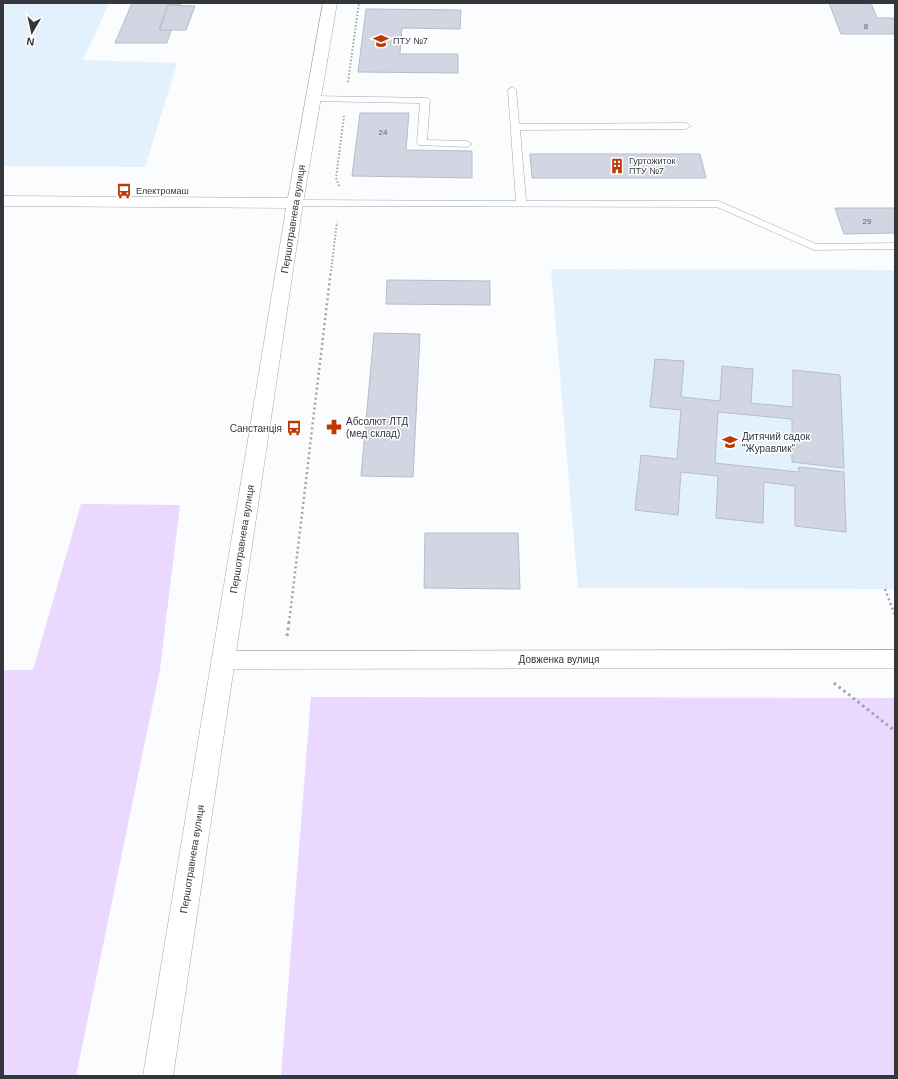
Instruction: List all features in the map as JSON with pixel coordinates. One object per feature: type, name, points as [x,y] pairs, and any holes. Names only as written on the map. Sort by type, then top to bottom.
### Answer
[{"type":"street","name":"Першотравнева вулиця","points":[[158,1076],[295,203],[330,3]]},
{"type":"street","points":[[3,201],[295,203]]},
{"type":"street","name":"Довженка вулиця","points":[[223,660],[895,659]]},
{"type":"lane","points":[[512,90],[521,204]]},
{"type":"lane","points":[[313,99],[425,100],[422,143],[467,144]]},
{"type":"lane","points":[[515,127],[686,126]]},
{"type":"lane","points":[[295,203],[719,204],[814,246],[895,246]]},
{"type":"path","points":[[347,88],[359,3]]},
{"type":"path","points":[[336,178],[344,111]]},
{"type":"path","points":[[287,636],[338,219]]},
{"type":"path","points":[[885,589],[895,616]]},
{"type":"path","points":[[802,659],[895,731]]},
{"type":"shaded area","points":[[3,3],[109,3],[83,60],[177,63],[145,167],[3,166]]},
{"type":"shaded area","name":"Дитячий садок \"Журавлик\"","points":[[551,269],[895,270],[895,589],[578,588]]},
{"type":"shaded area","points":[[81,504],[180,505],[160,669],[76,1076],[3,1076],[3,670],[33,670]]},
{"type":"shaded area","points":[[311,697],[895,698],[895,1076],[281,1076]]},
{"type":"building","points":[[132,3],[181,3],[180,5],[168,5],[159,30],[171,30],[167,43],[115,43]]},
{"type":"building","points":[[829,3],[871,3],[877,18],[895,18],[895,34],[841,34]]},
{"type":"building","points":[[168,5],[195,6],[186,30],[160,30]]},
{"type":"building","name":"ПТУ №7","points":[[366,9],[461,10],[460,29],[402,28],[400,54],[458,54],[458,73],[358,72]]},
{"type":"building","points":[[360,113],[409,113],[406,150],[472,151],[472,178],[352,176]]},
{"type":"building","name":"Гуртожиток ПТУ №7","points":[[530,154],[700,154],[706,178],[532,178]]},
{"type":"building","points":[[835,208],[895,208],[895,233],[844,234]]},
{"type":"building","points":[[387,280],[490,281],[490,305],[386,304]]},
{"type":"building","points":[[374,333],[420,334],[413,477],[361,476]]},
{"type":"building","points":[[655,359],[684,361],[681,397],[720,401],[722,366],[753,369],[751,403],[793,407],[793,370],[840,375],[844,468],[792,462],[792,419],[718,412],[715,463],[798,472],[799,467],[844,472],[846,532],[795,526],[795,486],[764,482],[763,523],[716,518],[718,476],[681,472],[678,515],[635,510],[641,455],[677,459],[681,410],[650,407]]},
{"type":"building","points":[[425,533],[518,533],[520,589],[424,588]]},
{"type":"place","name":"ПТУ №7","points":[[381,41]]},
{"type":"place","name":"Гуртожиток ПТУ №7","points":[[617,166]]},
{"type":"place","name":"Електромаш","points":[[124,191]]},
{"type":"place","name":"Абсолют ЛТД (мед склад)","points":[[334,427]]},
{"type":"place","name":"Санстанція","points":[[294,428]]},
{"type":"place","name":"Дитячий садок \"Журавлик\"","points":[[730,442]]}]
